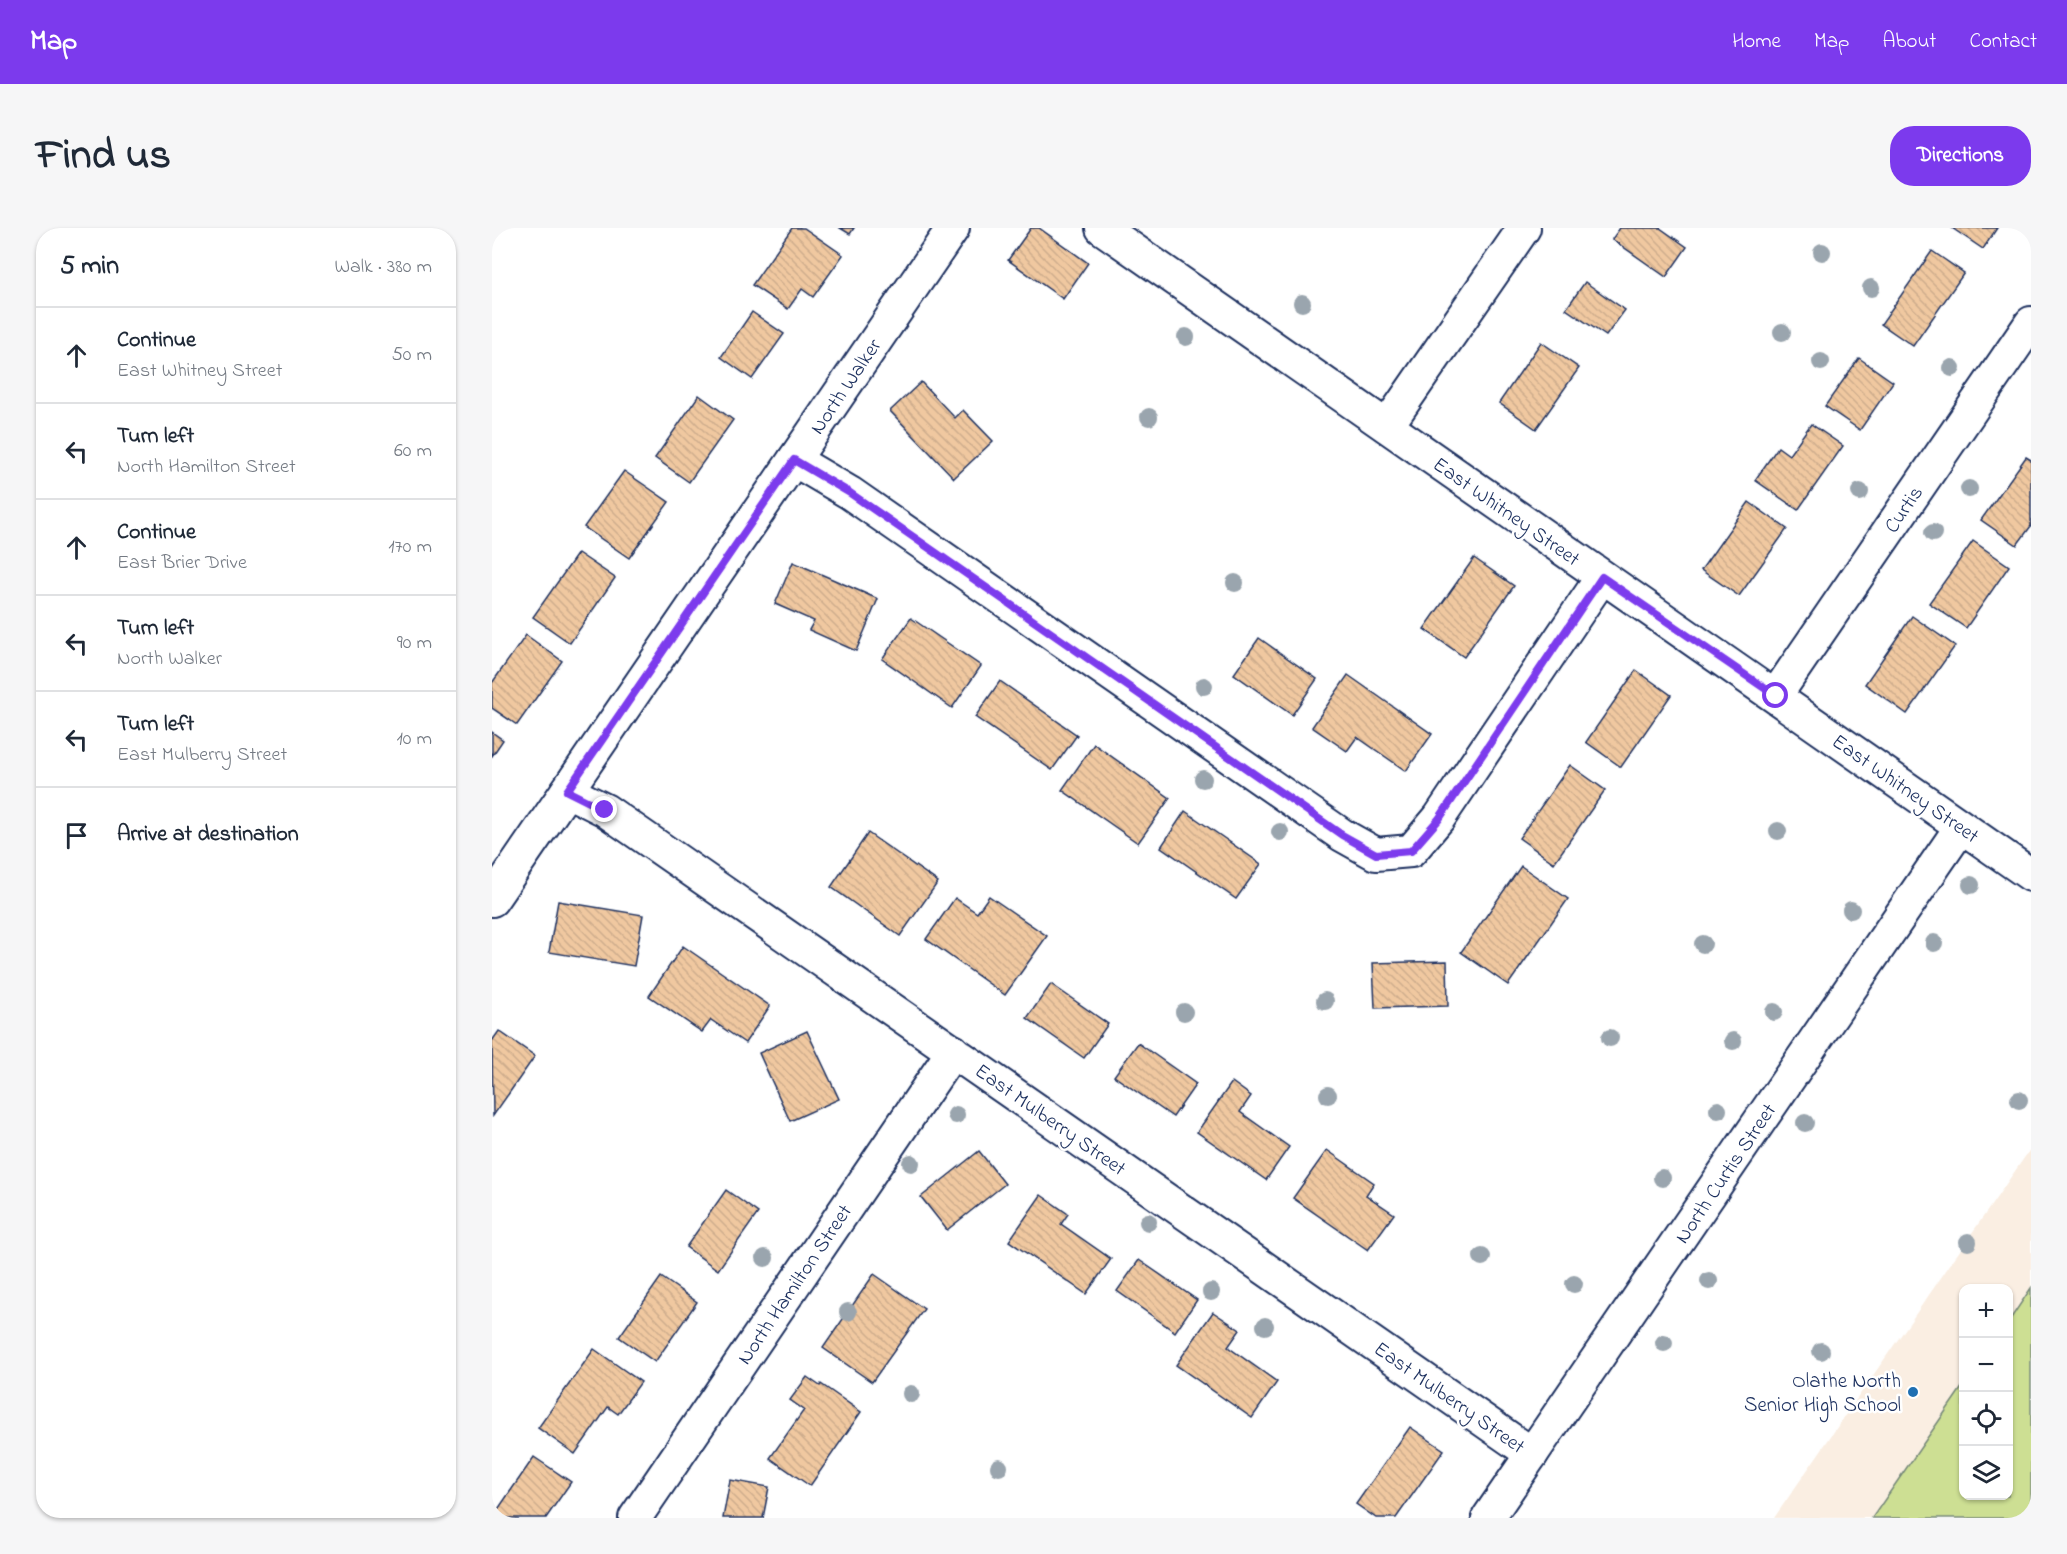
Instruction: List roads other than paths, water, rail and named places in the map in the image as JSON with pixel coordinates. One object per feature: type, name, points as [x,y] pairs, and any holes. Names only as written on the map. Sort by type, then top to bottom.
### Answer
[{"type":"street","name":"North Walker","points":[[492,900],[953,228]]},
{"type":"street","name":"East Whitney Street","points":[[1102,228],[2031,875]]},
{"type":"street","points":[[1387,426],[1524,228]]},
{"type":"street","name":"Curtis","points":[[1776,696],[2031,323]]},
{"type":"street","points":[[794,460],[850,493],[1376,854],[1411,851],[1439,819],[1602,577]]},
{"type":"street","name":"East Mulberry Street","points":[[567,791],[605,810],[1532,1454]]},
{"type":"street","name":"North Curtis Street","points":[[1488,1518],[1961,827]]},
{"type":"street","name":"North Hamilton Street","points":[[635,1518],[953,1051]]},
{"type":"place","name":"Olathe North Senior High School","points":[[1913,1392]]}]
